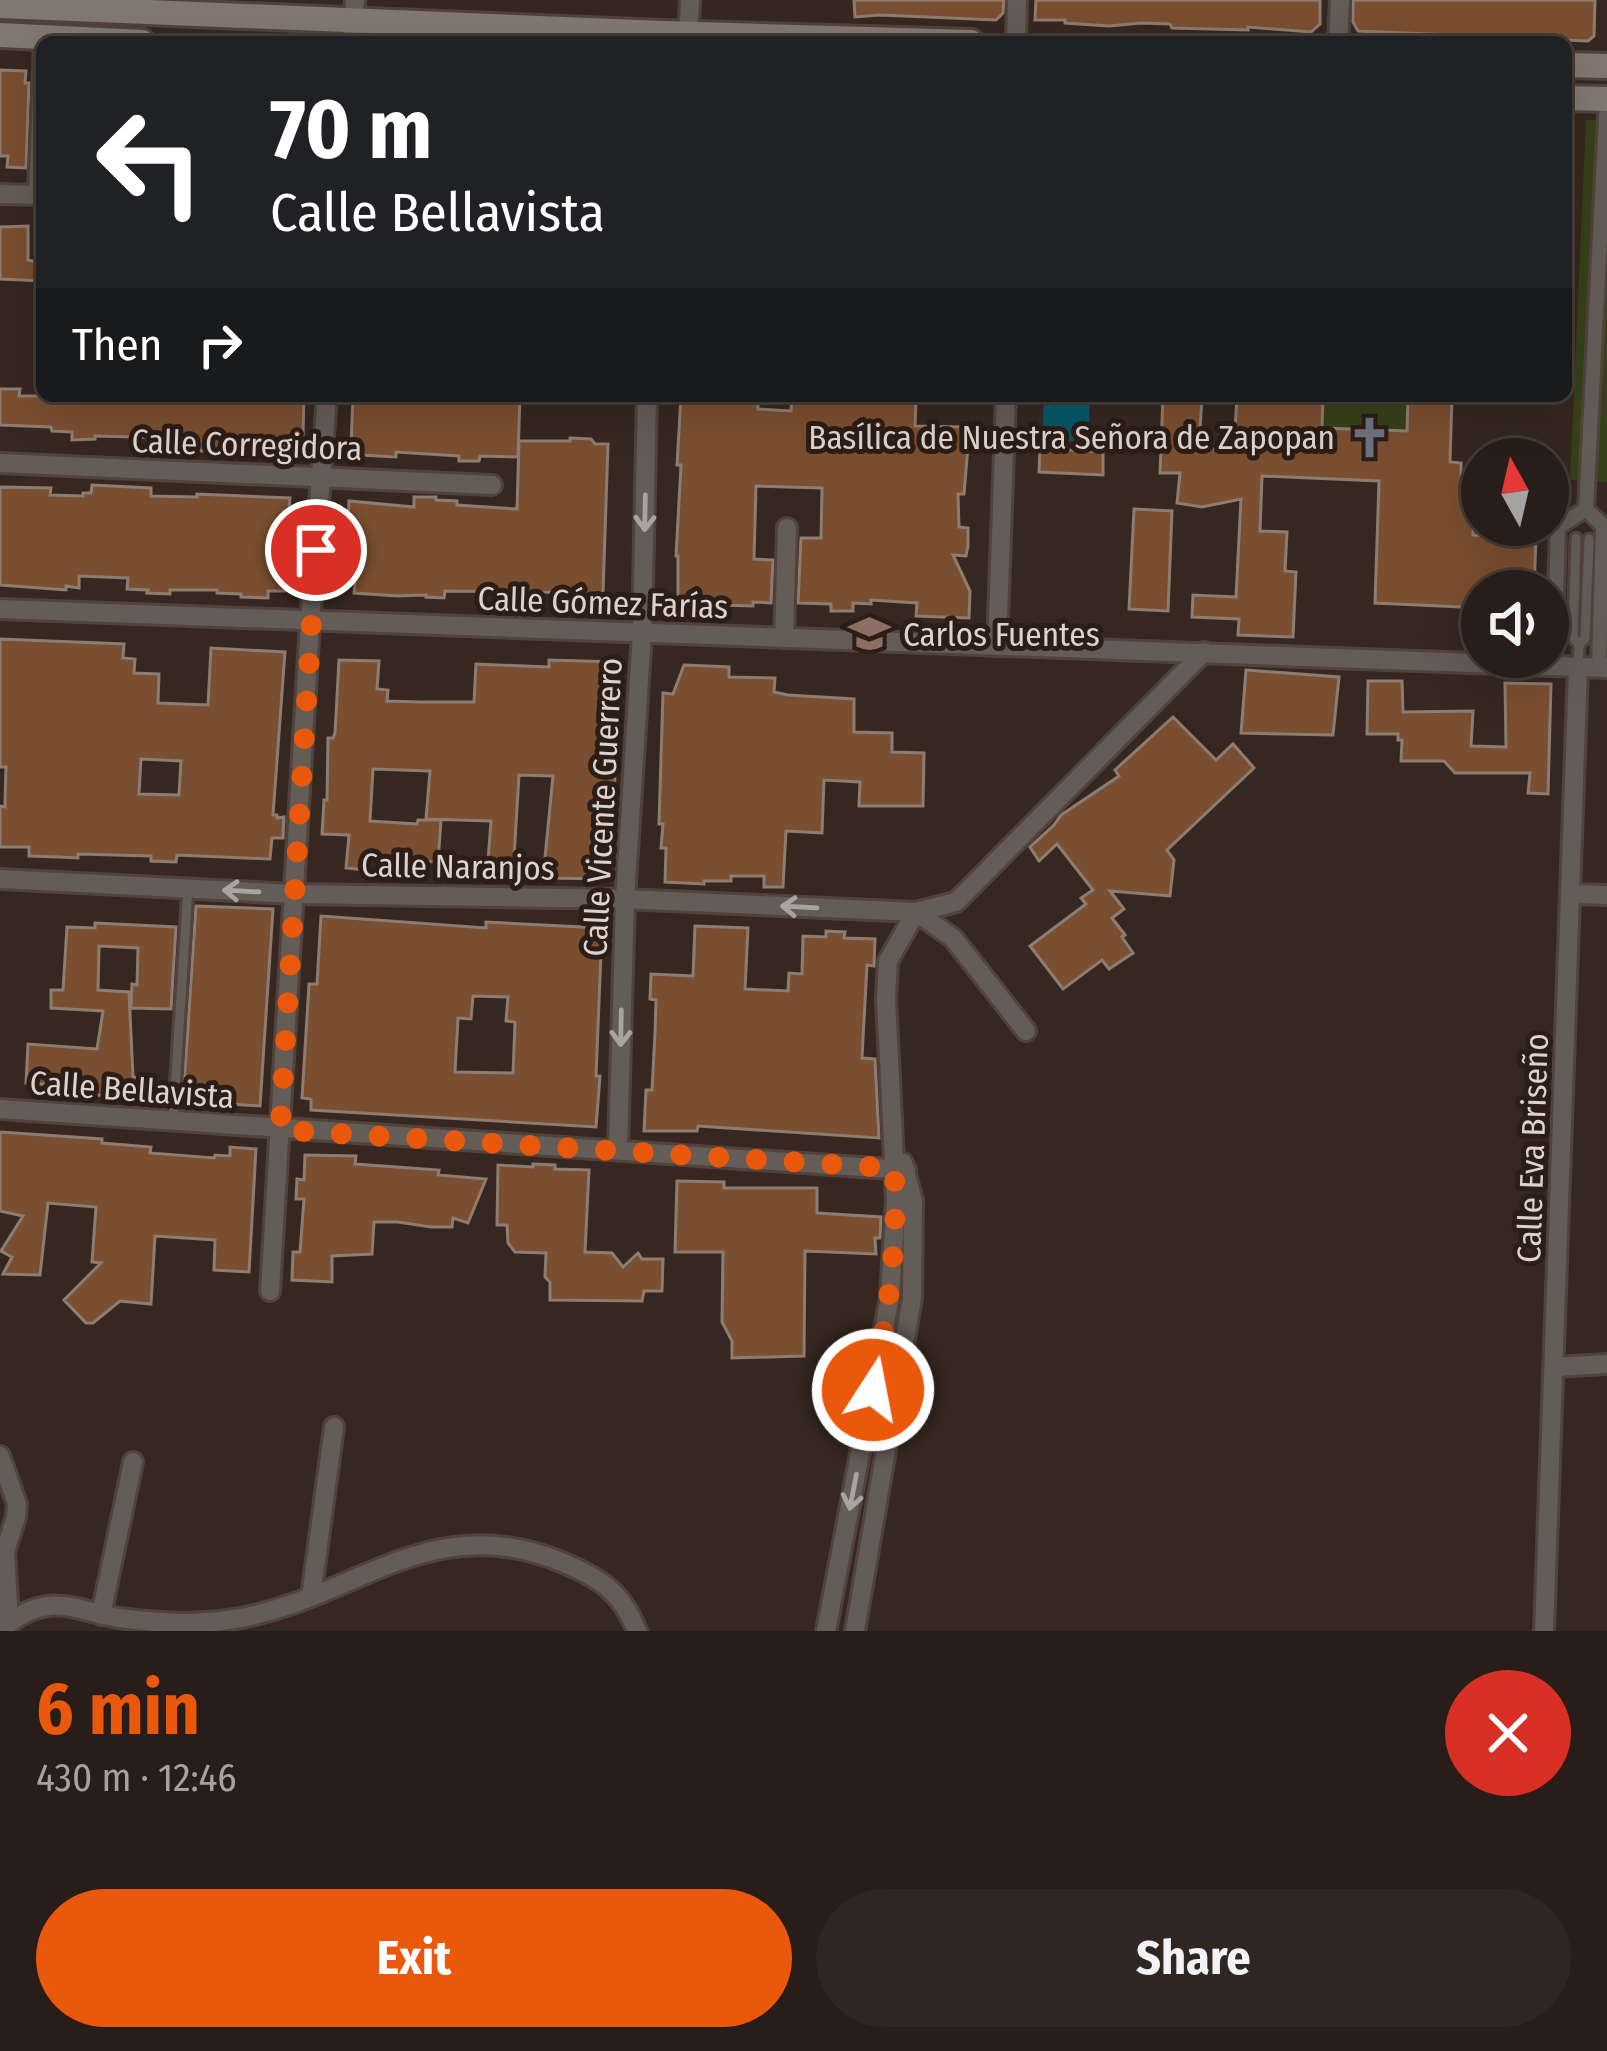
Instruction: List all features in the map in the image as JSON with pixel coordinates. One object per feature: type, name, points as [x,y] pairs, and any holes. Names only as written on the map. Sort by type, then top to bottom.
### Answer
[{"type":"main road","points":[[0,6],[65,4],[645,36]]},
{"type":"main road","points":[[0,35],[36,40]]},
{"type":"main road","points":[[1572,65],[1607,67]]},
{"type":"main road","points":[[1572,98],[1607,99]]},
{"type":"street","points":[[684,36],[690,0]]},
{"type":"street","points":[[1016,36],[1017,0]]},
{"type":"street","points":[[1338,36],[1340,0]]},
{"type":"street","points":[[50,36],[65,4]]},
{"type":"street","points":[[1603,668],[1603,526],[1586,509],[1607,76]]},
{"type":"street","points":[[0,194],[36,195]]},
{"type":"street","points":[[270,1291],[327,402]]},
{"type":"street","name":"Calle Vicente Guerrero","points":[[618,1149],[625,899],[642,633],[647,402]]},
{"type":"street","points":[[997,646],[1006,402]]},
{"type":"street","name":"Calle Corregidora","points":[[0,463],[492,484]]},
{"type":"street","points":[[1557,570],[1558,527],[1586,509]]},
{"type":"street","points":[[784,638],[787,528]]},
{"type":"street","name":"Calle Gómez Farías","points":[[0,610],[1461,663]]},
{"type":"street","points":[[900,1169],[890,1297],[827,1626],[855,1630],[911,1298],[913,1201],[894,1142],[888,961],[916,912],[956,902],[1204,652]]},
{"type":"street","name":"Calle Gómez Farías","points":[[1569,667],[1603,668]]},
{"type":"street","name":"Calle Eva Briseño","points":[[1544,1631],[1578,667]]},
{"type":"street","name":"Calle Naranjos","points":[[0,879],[916,912]]},
{"type":"street","points":[[1571,894],[1607,895]]},
{"type":"street","points":[[916,912],[953,938],[1026,1031]]},
{"type":"street","name":"Calle Bellavista","points":[[0,1109],[900,1169]]},
{"type":"street","points":[[1554,1367],[1607,1364]]},
{"type":"street","points":[[311,1597],[334,1427]]},
{"type":"street","points":[[0,1456],[17,1504],[5,1551],[5,1627],[45,1606],[156,1622],[225,1620],[269,1612],[417,1553],[449,1545],[484,1544],[543,1554],[601,1580],[621,1599],[637,1631]]},
{"type":"street","points":[[101,1615],[134,1462]]},
{"type":"lane","points":[[1576,538],[1573,637],[1579,646]]},
{"type":"lane","points":[[1578,667],[1579,646],[1585,638],[1589,539]]},
{"type":"lane","points":[[173,1122],[188,888]]},
{"type":"green space","points":[[1586,120],[1607,120],[1607,482],[1570,480]]},
{"type":"green space","points":[[1323,402],[1408,402],[1407,431],[1322,428]]},
{"type":"water","points":[[1044,402],[1090,402],[1088,442],[1042,440]]},
{"type":"building","points":[[854,0],[1004,0],[1003,13],[996,20],[855,17]]},
{"type":"building","points":[[1036,0],[1320,0],[1320,24],[1311,32],[1065,23],[1035,20]]},
{"type":"building","points":[[1353,0],[1595,0],[1594,36],[1588,41],[1572,40],[1572,36],[1358,31]]},
{"type":"building","points":[[0,70],[26,71],[26,168],[7,167],[8,156],[0,156]]},
{"type":"building","points":[[28,226],[28,260],[36,262],[36,281],[0,279],[0,227]]},
{"type":"building","points":[[0,389],[20,389],[19,396],[36,396],[36,402],[304,402],[303,436],[291,436],[291,448],[222,445],[222,451],[199,451],[200,442],[175,444],[175,438],[72,440],[72,432],[52,431],[51,427],[0,425]]},
{"type":"building","points":[[353,402],[520,402],[518,457],[459,461],[459,456],[396,452],[396,457],[360,455],[361,445],[351,446]]},
{"type":"building","points":[[681,402],[758,402],[758,409],[791,411],[792,402],[916,402],[915,426],[965,427],[964,494],[958,494],[959,527],[968,528],[968,546],[966,556],[953,555],[970,591],[969,618],[916,616],[917,603],[871,600],[871,604],[853,603],[853,611],[831,611],[831,604],[798,603],[801,538],[821,538],[822,488],[756,486],[754,559],[773,560],[771,603],[719,605],[719,611],[678,610],[681,465],[677,465]]},
{"type":"building","points":[[1163,402],[1202,402],[1199,448],[1234,449],[1237,402],[1323,402],[1322,428],[1407,431],[1408,402],[1452,402],[1450,462],[1461,463],[1461,546],[1536,546],[1535,570],[1461,570],[1461,607],[1375,603],[1379,481],[1262,476],[1260,531],[1287,532],[1285,571],[1296,572],[1293,637],[1238,635],[1239,619],[1192,617],[1193,595],[1236,597],[1241,499],[1202,507],[1177,503],[1180,473],[1160,473]]},
{"type":"building","points":[[570,438],[608,444],[603,593],[445,591],[444,598],[398,596],[354,593],[355,582],[345,581],[349,501],[414,507],[414,497],[436,497],[457,501],[457,505],[517,509],[519,441]]},
{"type":"building","points":[[1040,448],[1103,452],[1103,475],[1039,472]]},
{"type":"building","points":[[92,485],[151,488],[151,496],[290,498],[289,509],[299,509],[297,580],[287,580],[285,591],[268,591],[268,598],[217,590],[147,593],[127,589],[128,578],[79,576],[79,588],[66,586],[66,590],[0,585],[0,487],[51,488],[50,495],[83,496],[91,493]]},
{"type":"building","points":[[1134,509],[1172,511],[1168,611],[1129,609]]},
{"type":"building","points":[[0,639],[124,644],[123,658],[135,659],[134,673],[159,674],[158,703],[208,705],[211,648],[285,652],[273,815],[284,817],[283,838],[272,838],[270,859],[177,855],[176,862],[151,861],[151,856],[29,856],[29,847],[0,847],[6,767],[0,767]],"holes":[[[141,759],[181,761],[179,795],[139,794]]]},
{"type":"building","points":[[339,660],[379,661],[377,689],[388,690],[387,701],[421,702],[474,702],[476,664],[549,667],[549,660],[618,662],[612,879],[543,878],[553,776],[519,775],[513,875],[487,874],[491,821],[426,819],[430,771],[373,769],[370,821],[417,824],[418,820],[441,820],[438,862],[367,859],[367,870],[346,868],[349,835],[322,834]]},
{"type":"building","points":[[684,665],[729,667],[729,677],[775,678],[774,692],[788,695],[854,699],[854,732],[892,733],[892,752],[924,753],[923,806],[859,806],[860,782],[824,780],[822,833],[786,831],[783,887],[764,887],[764,876],[731,876],[731,881],[704,884],[665,882],[666,848],[661,848],[663,824],[659,824],[663,693],[673,694]]},
{"type":"building","points":[[1246,670],[1339,677],[1333,735],[1241,733]]},
{"type":"building","points":[[1368,681],[1402,681],[1403,712],[1473,711],[1471,746],[1506,747],[1505,683],[1551,684],[1548,794],[1528,793],[1530,773],[1455,773],[1444,761],[1401,761],[1398,734],[1367,734]]},
{"type":"building","points":[[1173,717],[1216,760],[1233,744],[1254,768],[1167,850],[1174,860],[1170,896],[1110,891],[1124,909],[1112,918],[1133,953],[1109,969],[1102,960],[1063,989],[1030,946],[1086,904],[1081,898],[1093,890],[1057,844],[1039,861],[1030,847],[1061,815],[1119,776],[1115,770]]},
{"type":"building","points":[[196,906],[273,909],[260,1106],[183,1101]]},
{"type":"building","points":[[321,916],[486,928],[486,922],[602,928],[596,1127],[311,1110],[311,1099],[302,1098],[309,984],[317,984]],"holes":[[[473,996],[508,997],[506,1021],[515,1022],[513,1073],[455,1072],[458,1018],[471,1019]]]},
{"type":"building","points":[[95,923],[176,927],[171,1009],[131,1008],[138,948],[99,946],[98,990],[129,992],[133,1077],[143,1078],[141,1099],[83,1094],[84,1087],[26,1083],[28,1044],[97,1049],[103,1011],[51,1008],[51,990],[63,990],[67,927],[95,928]]},
{"type":"building","points":[[695,926],[748,928],[745,989],[788,991],[789,973],[802,974],[803,936],[826,937],[826,931],[845,932],[844,938],[875,939],[874,966],[867,965],[862,1058],[875,1059],[879,1138],[698,1126],[697,1131],[644,1131],[655,1033],[651,974],[693,976]]},
{"type":"building","points":[[0,1132],[102,1139],[102,1143],[151,1147],[150,1153],[214,1158],[230,1156],[230,1147],[256,1149],[249,1272],[214,1270],[215,1240],[155,1236],[151,1304],[120,1301],[93,1323],[86,1323],[64,1300],[101,1263],[92,1262],[96,1207],[48,1203],[40,1275],[3,1274],[12,1257],[1,1251],[23,1216],[0,1211]]},
{"type":"building","points":[[305,1155],[356,1156],[355,1164],[486,1179],[468,1223],[453,1218],[452,1227],[374,1222],[372,1254],[332,1256],[332,1282],[292,1280],[293,1252],[300,1252],[304,1199],[296,1199],[297,1179],[304,1180]]},
{"type":"building","points":[[498,1165],[589,1170],[585,1252],[612,1253],[623,1267],[638,1253],[642,1259],[663,1259],[662,1291],[644,1291],[642,1301],[550,1300],[546,1253],[515,1252],[508,1243],[507,1225],[497,1225]]},
{"type":"building","points":[[677,1181],[724,1182],[724,1188],[817,1188],[817,1213],[881,1217],[876,1254],[805,1251],[804,1356],[732,1358],[732,1341],[722,1322],[723,1252],[675,1252]]},
{"type":"place","name":"Basílica de Nuestra Señora de Zapopan","points":[[1369,437]]},
{"type":"place","name":"Carlos Fuentes","points":[[869,634]]},
{"type":"route","points":[[316,550],[280,1130],[894,1168],[890,1297],[873,1390]]}]
